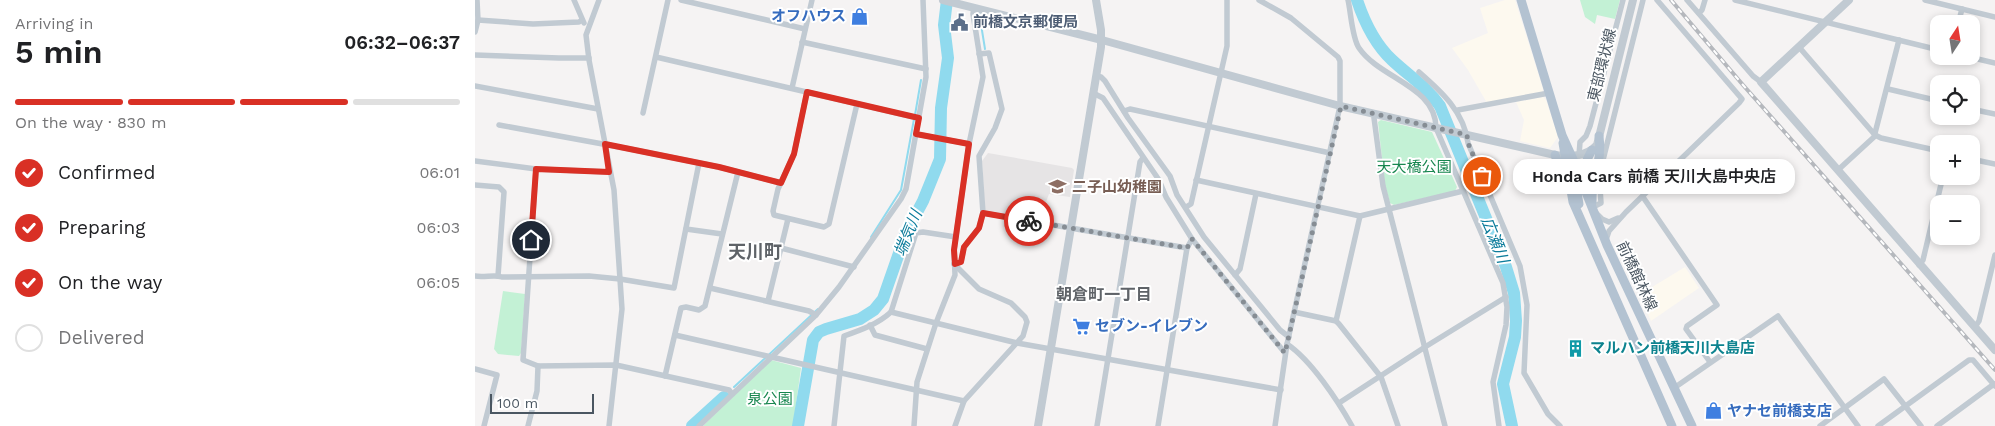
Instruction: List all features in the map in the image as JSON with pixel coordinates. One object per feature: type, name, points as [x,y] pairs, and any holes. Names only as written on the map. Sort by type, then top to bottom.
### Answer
[{"type":"main road","name":"前橋館林線","points":[[1521,0],[1568,156],[1573,202],[1672,426]]},
{"type":"main road","points":[[1593,208],[1592,193],[1602,151],[1599,136]]},
{"type":"main road","points":[[1592,150],[1581,178],[1578,200],[1595,249]]},
{"type":"main road","name":"前橋館林線","points":[[1568,156],[1581,178],[1607,245],[1692,426]]},
{"type":"street","points":[[475,32],[478,20],[477,0]]},
{"type":"street","points":[[573,0],[582,20],[589,25]]},
{"type":"street","points":[[599,0],[586,35],[609,172],[614,190],[621,309],[617,365],[609,426]]},
{"type":"street","points":[[643,113],[668,0]]},
{"type":"street","points":[[681,0],[805,29]]},
{"type":"street","points":[[792,88],[812,0]]},
{"type":"street","points":[[699,426],[816,315],[833,296],[904,195],[919,118],[926,69],[923,0]]},
{"type":"street","points":[[943,0],[1102,40],[1341,106],[1439,129],[1568,156],[1592,150]]},
{"type":"street","points":[[1038,426],[1102,40],[1096,0]]},
{"type":"street","points":[[1185,207],[1191,204],[1221,73],[1227,40],[1227,0]]},
{"type":"street","points":[[1259,0],[1291,18],[1338,57],[1340,61],[1341,106],[1285,353],[1286,363],[1275,426]]},
{"type":"street","points":[[1348,0],[1359,48],[1380,69],[1412,88],[1427,102],[1436,118],[1463,191],[1499,274],[1506,297],[1507,325],[1493,382],[1499,426]]},
{"type":"street","points":[[1568,156],[1586,136],[1591,126],[1623,0]]},
{"type":"street","name":"東部環状線","points":[[1592,150],[1597,145],[1633,0]]},
{"type":"street","points":[[1627,212],[1609,222],[1602,219],[1593,208],[1601,204],[1600,183],[1602,164],[1643,0]]},
{"type":"street","points":[[1607,245],[1608,234],[1627,212],[1742,99],[1657,0]]},
{"type":"street","points":[[1687,0],[1995,350]]},
{"type":"street","points":[[1699,13],[1705,0]]},
{"type":"street","points":[[1735,0],[1930,48]]},
{"type":"street","points":[[1761,82],[1849,0]]},
{"type":"street","points":[[1925,0],[1995,17]]},
{"type":"street","points":[[914,426],[916,391],[927,349],[954,277],[956,236],[969,144],[983,78],[973,14],[974,7]]},
{"type":"street","points":[[1960,15],[1962,9]]},
{"type":"street","points":[[478,20],[533,24],[579,22],[582,20]]},
{"type":"street","points":[[1838,170],[1872,140],[1875,135],[1899,40]]},
{"type":"street","points":[[802,42],[926,69]]},
{"type":"street","points":[[1799,47],[1875,135],[1930,149]]},
{"type":"street","points":[[955,264],[960,263],[965,246],[980,224],[983,213],[978,160],[995,128],[1002,106],[989,53],[979,54]]},
{"type":"street","points":[[475,54],[589,58]]},
{"type":"street","points":[[655,57],[919,118]]},
{"type":"street","points":[[1980,60],[1995,64]]},
{"type":"street","points":[[1419,72],[1438,88],[1457,110],[1464,134],[1519,263],[1527,305],[1524,373],[1548,414],[1560,426]]},
{"type":"street","points":[[1096,76],[1101,77],[1105,81],[1170,176],[1177,195],[1204,237],[1279,330],[1289,337]]},
{"type":"street","points":[[475,86],[598,109]]},
{"type":"street","points":[[1888,89],[1930,99]]},
{"type":"street","points":[[807,92],[794,154],[781,183],[773,212],[788,219],[824,227],[829,224],[857,104]]},
{"type":"street","points":[[1093,93],[1103,98],[1159,180],[1192,239],[1285,353]]},
{"type":"street","points":[[1457,110],[1549,93]]},
{"type":"street","points":[[1124,111],[1130,109],[1330,153]]},
{"type":"street","points":[[1980,111],[1995,114]]},
{"type":"street","points":[[1375,114],[1383,186],[1388,210],[1445,426]]},
{"type":"street","points":[[499,125],[699,163],[781,183]]},
{"type":"street","points":[[916,134],[969,144]]},
{"type":"street","points":[[1097,426],[1140,162],[1143,158]]},
{"type":"street","points":[[475,161],[536,169],[609,172]]},
{"type":"street","points":[[1980,161],[1995,164]]},
{"type":"street","points":[[475,276],[483,278],[498,276],[502,278],[589,276],[674,288],[699,163]]},
{"type":"street","points":[[536,169],[523,360],[538,366],[617,365],[729,390],[732,394]]},
{"type":"street","points":[[665,376],[682,306],[703,309],[710,288],[737,172]]},
{"type":"street","points":[[1196,180],[1361,216],[1463,191]]},
{"type":"street","points":[[475,185],[499,187],[504,192],[498,276]]},
{"type":"street","points":[[1919,265],[1923,260],[1941,185]]},
{"type":"street","points":[[1235,275],[1240,269],[1256,194]]},
{"type":"street","points":[[1643,197],[1717,305],[1687,326],[1686,329],[1710,362]]},
{"type":"street","points":[[983,213],[1187,248]]},
{"type":"street","points":[[1336,321],[1361,216]]},
{"type":"street","points":[[769,302],[788,219]]},
{"type":"street","points":[[686,229],[722,234]]},
{"type":"street","points":[[833,426],[844,336],[870,326],[891,312],[916,233],[923,232],[956,236]]},
{"type":"street","points":[[1159,426],[1187,248],[1192,239]]},
{"type":"street","points":[[781,248],[854,267]]},
{"type":"street","points":[[954,254],[958,257],[963,255]]},
{"type":"street","points":[[1975,327],[1979,321],[1995,255]]},
{"type":"street","points":[[955,264],[979,289],[1011,303],[1025,317],[1026,329],[1017,343],[964,401],[955,426]]},
{"type":"street","points":[[710,288],[809,311],[816,315]]},
{"type":"street","points":[[1339,403],[1506,297]]},
{"type":"street","points":[[891,312],[1017,343],[1281,390]]},
{"type":"street","points":[[1294,312],[1336,321],[1381,377],[1398,426]]},
{"type":"street","points":[[1674,388],[1778,316],[1858,426]]},
{"type":"street","points":[[870,326],[875,335],[927,349]]},
{"type":"street","points":[[675,335],[839,374],[964,401]]},
{"type":"street","points":[[1287,344],[1313,370],[1339,403],[1352,426]]},
{"type":"street","points":[[1879,426],[1969,360],[1973,360],[1994,385],[1937,426]]},
{"type":"street","points":[[528,426],[537,391],[538,366]]},
{"type":"street","points":[[475,369],[497,375],[484,426]]},
{"type":"street","points":[[1820,426],[1884,379],[1921,426]]},
{"type":"shaded area","points":[[1505,0],[1515,0],[1543,89],[1542,93],[1487,103],[1468,70],[1452,48],[1488,33],[1480,8]]},
{"type":"shaded area","points":[[1543,97],[1546,100],[1558,137],[1550,148],[1520,141],[1524,120],[1516,102]]},
{"type":"shaded area","points":[[988,153],[1072,168],[1074,170],[1070,197],[1049,194],[1043,210],[1045,222],[988,213],[985,210],[982,161]]},
{"type":"shaded area","points":[[1685,267],[1699,288],[1651,321],[1639,295]]},
{"type":"green space","points":[[1580,0],[1620,0],[1615,19],[1597,15],[1595,24],[1585,17]]},
{"type":"green space","name":"天大橋公園","points":[[1381,120],[1432,132],[1457,187],[1455,191],[1394,205],[1390,203],[1385,185],[1378,122]]},
{"type":"green space","points":[[503,291],[525,294],[521,353],[519,356],[498,354],[494,349]]},
{"type":"green space","name":"泉公園","points":[[771,360],[801,368],[793,426],[703,426]]},
{"type":"waterway","name":"端気川","points":[[798,426],[813,340],[819,332],[860,319],[874,310],[883,299],[906,233],[923,201],[940,159],[941,108],[948,58],[944,25],[947,0]]},
{"type":"waterway","name":"広瀬川","points":[[1357,0],[1367,24],[1386,54],[1429,93],[1440,106],[1506,267],[1514,293],[1516,321],[1515,337],[1503,384],[1512,426]]},
{"type":"waterway","points":[[979,12],[985,49]]},
{"type":"waterway","points":[[915,115],[921,80]]},
{"type":"waterway","points":[[871,237],[901,190],[914,119]]},
{"type":"waterway","points":[[734,387],[818,309]]},
{"type":"waterway","points":[[692,426],[724,397]]},
{"type":"railway","points":[[1671,0],[1743,85],[1995,370]]},
{"type":"way so far","points":[[1029,221],[1187,248],[1192,239],[1285,353],[1341,106],[1467,135],[1468,143],[1482,176]]},
{"type":"place","name":"オフハウス","points":[[860,16]]},
{"type":"place","name":"前橋文京郵便局","points":[[959,22]]},
{"type":"place","name":"Honda Cars 前橋 天川大島中央店","points":[[1482,176]]},
{"type":"place","name":"二子山幼稚園","points":[[1058,187]]},
{"type":"place","name":"セブン-イレブン","points":[[1081,326]]},
{"type":"place","name":"マルハン前橋天川大島店","points":[[1576,348]]},
{"type":"place","name":"ヤナセ前橋支店","points":[[1713,411]]},
{"type":"district","name":"天川町","points":[[755,251]]},
{"type":"district","name":"朝倉町一丁目","points":[[1104,294]]},
{"type":"route","points":[[531,240],[536,169],[609,172],[605,144],[719,167],[781,183],[794,154],[807,92],[919,118],[916,134],[969,144],[954,250],[955,264],[961,262],[964,247],[979,228],[983,213],[1029,221]]}]
